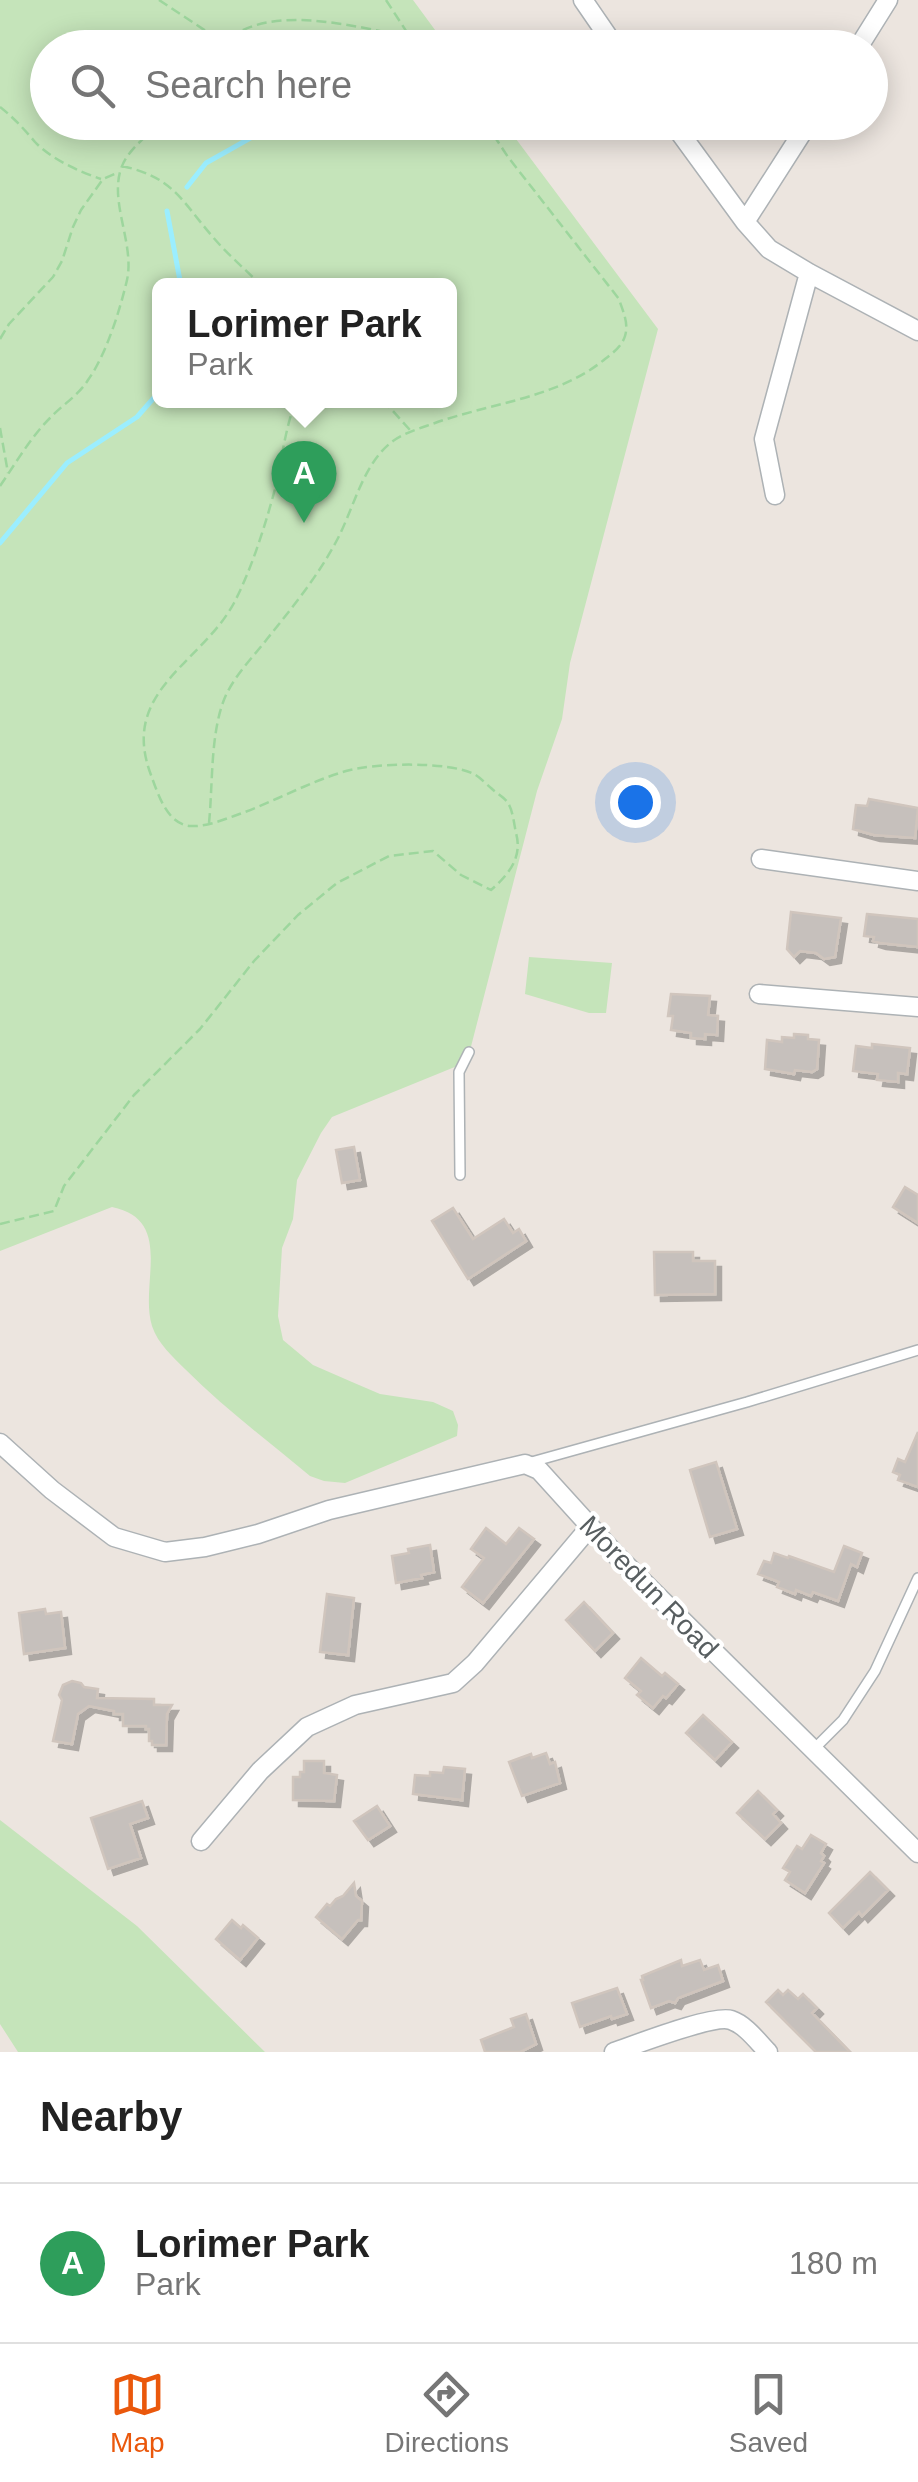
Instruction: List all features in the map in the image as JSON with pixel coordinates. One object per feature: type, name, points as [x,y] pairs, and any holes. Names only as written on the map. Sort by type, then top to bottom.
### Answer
[{"type":"street","points":[[583,0],[604,30]]},
{"type":"street","points":[[869,30],[888,0]]},
{"type":"street","points":[[685,140],[769,249],[918,331]]},
{"type":"street","points":[[745,222],[797,140]]},
{"type":"street","points":[[775,494],[764,439],[808,273]]},
{"type":"street","points":[[760,858],[918,882]]},
{"type":"street","points":[[759,994],[918,1007]]},
{"type":"street","points":[[0,1443],[52,1490],[114,1537],[165,1552],[205,1547],[329,1510],[525,1464]]},
{"type":"street","name":"Moredun Road","points":[[525,1464],[540,1470],[590,1528],[738,1678],[918,1853]]},
{"type":"street","points":[[201,1841],[260,1771],[307,1727],[355,1705],[453,1683],[590,1528]]},
{"type":"street","points":[[614,2052],[711,2021],[729,2019],[768,2052]]},
{"type":"lane","points":[[460,1175],[459,1072],[469,1052]]},
{"type":"lane","points":[[525,1464],[918,1350]]},
{"type":"lane","points":[[814,1750],[843,1720],[875,1671],[918,1578]]},
{"type":"path","points":[[159,0],[204,30]]},
{"type":"path","points":[[386,0],[406,30]]},
{"type":"path","points":[[300,13],[381,30]]},
{"type":"path","points":[[236,30],[245,22]]},
{"type":"path","points":[[0,107],[30,136]]},
{"type":"path","points":[[33,140],[48,153],[103,179]]},
{"type":"path","points":[[0,340],[53,276],[73,227],[103,179],[118,172],[143,140]]},
{"type":"path","points":[[209,824],[217,733],[226,695],[326,561],[382,450],[396,439],[451,417],[511,402],[575,378],[618,348],[626,332],[619,300],[496,140]]},
{"type":"path","points":[[122,166],[153,174],[173,190],[222,248],[254,278]]},
{"type":"path","points":[[0,486],[49,418],[86,384],[105,350],[129,265],[118,172]]},
{"type":"path","points":[[0,1224],[54,1211],[64,1186],[134,1094],[200,1029],[254,961],[337,883],[389,856],[433,851],[462,875],[491,890],[510,873],[518,842],[508,802],[473,774],[422,763],[349,770],[209,824],[186,826],[169,814],[149,771],[142,734],[144,720],[166,683],[234,602],[265,521],[293,408]]},
{"type":"path","points":[[389,408],[411,432]]},
{"type":"path","points":[[0,428],[8,474]]},
{"type":"green space","points":[[0,0],[413,0],[435,30],[30,30],[30,140],[517,140],[658,329],[570,663],[562,719],[537,791],[467,1062],[332,1117],[297,1180],[293,1219],[282,1248],[278,1316],[283,1340],[313,1365],[380,1394],[433,1402],[453,1411],[457,1436],[345,1483],[310,1476],[215,1397],[158,1339],[149,1309],[149,1239],[143,1225],[131,1214],[112,1207],[0,1251]]},
{"type":"green space","points":[[529,957],[612,963],[606,1013],[589,1013],[525,994]]},
{"type":"green space","points":[[0,1820],[137,1926],[265,2052],[18,2052],[0,2024]]},
{"type":"building","points":[[869,799],[918,808],[915,838],[853,829],[856,805],[867,806]]},
{"type":"building","points":[[791,912],[841,918],[835,957],[824,959],[816,953],[800,951],[794,957],[787,949]]},
{"type":"building","points":[[867,914],[918,919],[918,947],[880,943],[873,941],[874,937],[864,936]]},
{"type":"building","points":[[671,994],[710,996],[708,1015],[718,1016],[717,1035],[691,1038],[691,1033],[671,1030]]},
{"type":"building","points":[[794,1034],[819,1040],[817,1069],[795,1070],[794,1074],[765,1069],[767,1040],[782,1042],[782,1037],[794,1038]]},
{"type":"building","points":[[872,1044],[910,1048],[907,1074],[898,1073],[898,1082],[877,1080],[878,1074],[853,1071],[856,1046],[872,1048]]},
{"type":"building","points":[[354,1147],[360,1180],[342,1183],[336,1150]]},
{"type":"building","points":[[905,1187],[918,1195],[918,1223],[893,1207]]},
{"type":"building","points":[[453,1208],[473,1239],[504,1219],[513,1233],[519,1229],[526,1241],[468,1279],[432,1221]]},
{"type":"building","points":[[654,1252],[693,1252],[693,1261],[715,1261],[715,1294],[655,1295]]},
{"type":"building","points":[[918,1432],[918,1487],[898,1480],[900,1475],[893,1472],[898,1459],[905,1462]]},
{"type":"building","points":[[716,1462],[737,1529],[710,1537],[690,1470]]},
{"type":"building","points":[[486,1528],[506,1544],[519,1528],[534,1539],[483,1603],[462,1587],[484,1558],[471,1549]]},
{"type":"building","points":[[430,1545],[434,1572],[396,1583],[392,1556]]},
{"type":"building","points":[[844,1546],[862,1553],[857,1567],[851,1564],[838,1601],[813,1592],[811,1596],[796,1590],[795,1594],[758,1574],[764,1561],[771,1563],[774,1553],[834,1572]]},
{"type":"building","points":[[327,1594],[354,1598],[348,1655],[320,1652]]},
{"type":"building","points":[[584,1602],[613,1633],[595,1651],[566,1620]]},
{"type":"building","points":[[45,1609],[46,1614],[61,1612],[65,1648],[24,1654],[19,1613]]},
{"type":"building","points":[[641,1658],[678,1684],[653,1708],[625,1678]]},
{"type":"building","points":[[72,1681],[98,1689],[97,1698],[154,1699],[154,1705],[172,1705],[167,1714],[166,1745],[152,1745],[146,1726],[123,1726],[123,1714],[89,1706],[78,1714],[72,1744],[53,1741],[62,1700],[59,1695],[63,1685]]},
{"type":"building","points":[[703,1715],[732,1742],[715,1760],[686,1733]]},
{"type":"building","points":[[546,1753],[550,1764],[555,1762],[560,1783],[522,1796],[509,1762]]},
{"type":"building","points":[[304,1761],[324,1761],[324,1773],[337,1775],[334,1801],[293,1800],[293,1777],[304,1772]]},
{"type":"building","points":[[444,1767],[465,1769],[462,1800],[413,1794],[415,1775],[443,1773]]},
{"type":"building","points":[[758,1791],[777,1810],[773,1814],[781,1823],[765,1839],[737,1813]]},
{"type":"building","points":[[142,1801],[148,1818],[130,1824],[141,1858],[108,1869],[91,1818]]},
{"type":"building","points":[[377,1806],[390,1826],[368,1840],[354,1821]]},
{"type":"building","points":[[811,1835],[826,1844],[821,1853],[824,1863],[805,1893],[785,1880],[790,1872],[783,1868],[797,1846],[802,1849]]},
{"type":"building","points":[[870,1872],[888,1890],[862,1916],[859,1912],[843,1928],[829,1913]]},
{"type":"building","points":[[354,1883],[356,1896],[362,1901],[361,1920],[342,1939],[316,1917]]},
{"type":"building","points":[[232,1920],[258,1938],[240,1960],[216,1939]]},
{"type":"building","points":[[681,1960],[682,1966],[700,1960],[704,1970],[718,1965],[723,1981],[678,1998],[675,2003],[669,2001],[651,2008],[642,1976]]},
{"type":"building","points":[[617,1988],[627,2014],[580,2027],[572,2003]]},
{"type":"building","points":[[778,1990],[783,1995],[788,1990],[798,1999],[803,1994],[817,2008],[812,2013],[850,2052],[816,2052],[766,2002]]},
{"type":"building","points":[[526,2014],[536,2044],[520,2052],[485,2052],[481,2040],[514,2027],[511,2019]]},
{"type":"waterway","points":[[187,187],[206,163],[247,140]]},
{"type":"waterway","points":[[167,211],[180,278]]},
{"type":"waterway","points":[[0,543],[67,463],[137,417],[152,400]]},
{"type":"place","name":"Lorimer Park","points":[[304,523]]}]
